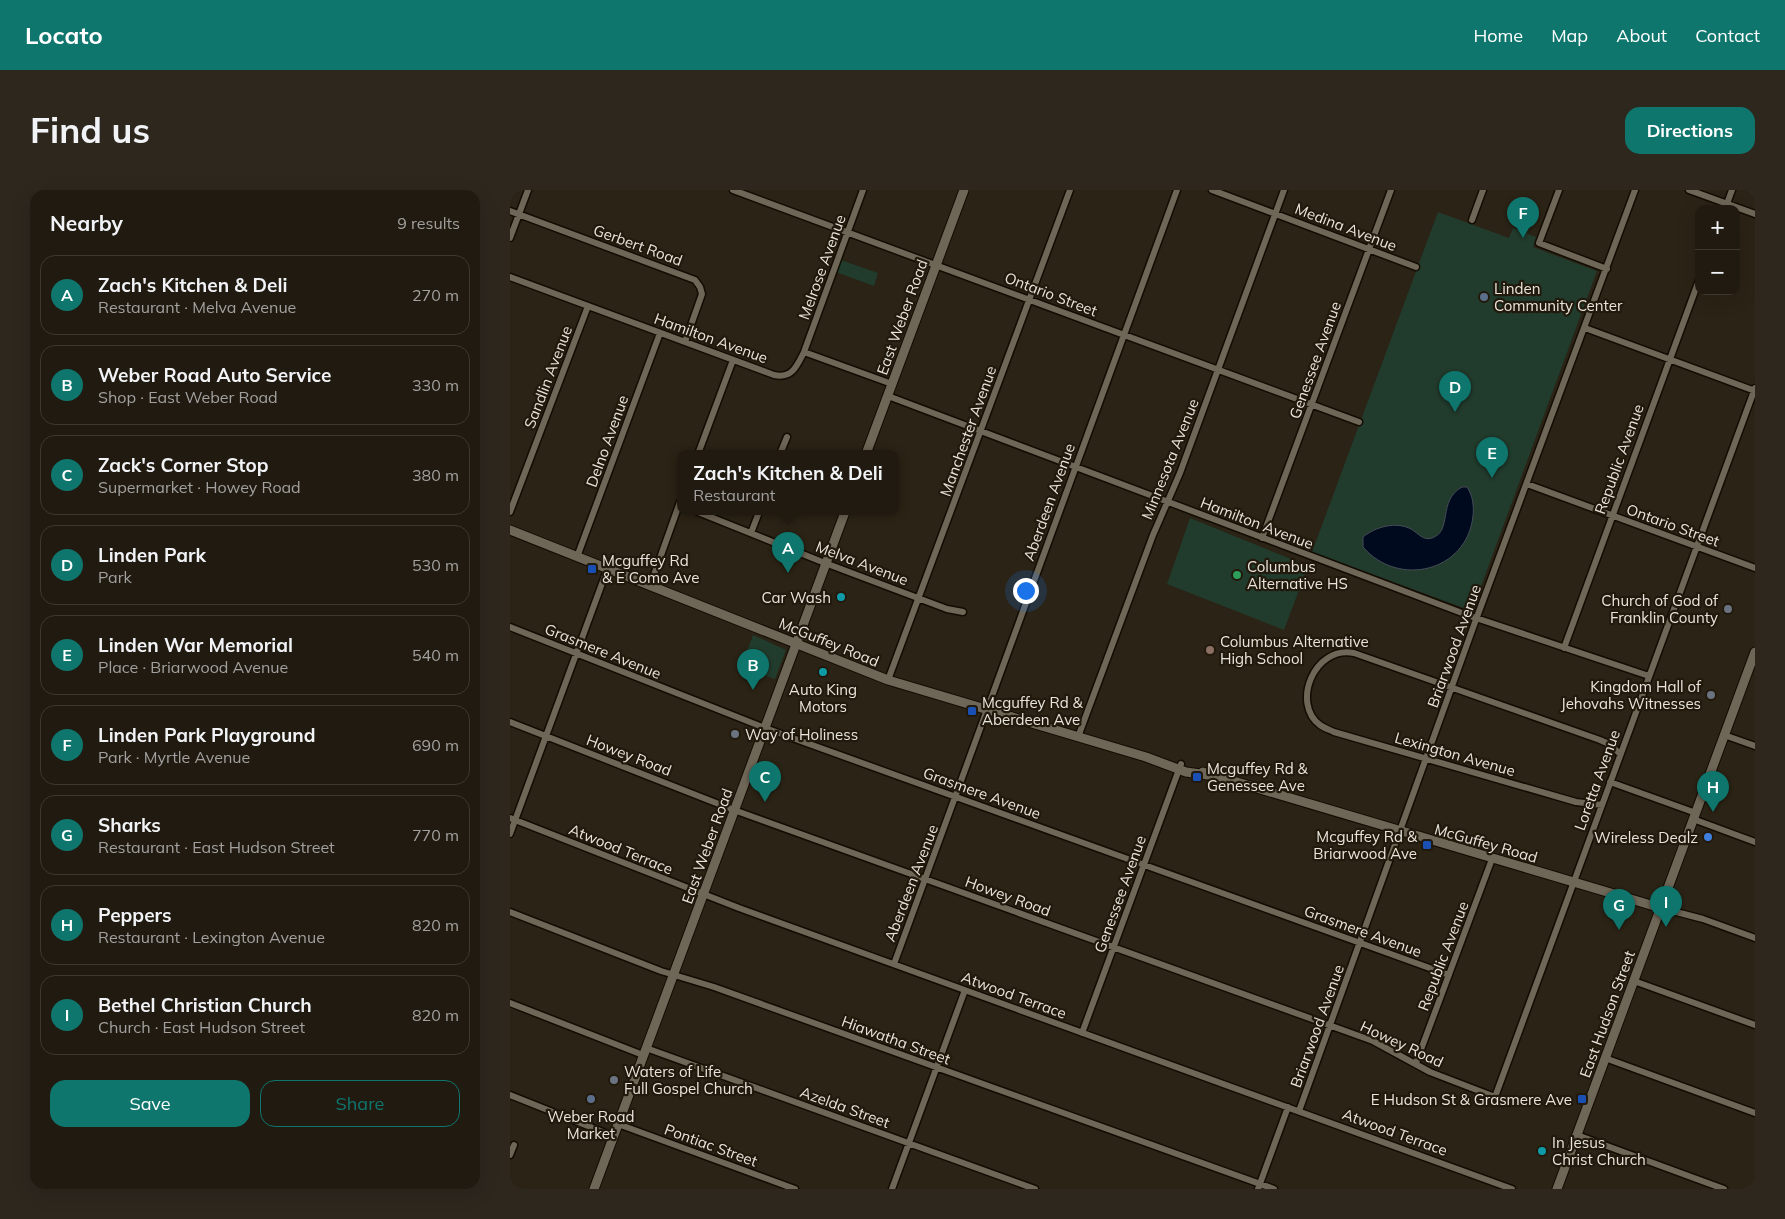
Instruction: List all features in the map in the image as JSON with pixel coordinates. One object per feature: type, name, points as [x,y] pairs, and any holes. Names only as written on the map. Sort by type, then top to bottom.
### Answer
[{"type":"street","points":[[510,238],[528,190]]},
{"type":"street","name":"Ontario Street","points":[[733,190],[937,264],[1359,422]]},
{"type":"street","name":"Melrose Avenue","points":[[804,352],[863,190]]},
{"type":"street","name":"East Weber Road","points":[[868,450],[964,190]]},
{"type":"street","name":"Manchester Avenue","points":[[888,680],[1070,190]]},
{"type":"street","name":"Aberdeen Avenue","points":[[894,964],[1177,190]]},
{"type":"street","name":"Medina Avenue","points":[[1212,190],[1416,267]]},
{"type":"street","name":"Minnesota Avenue","points":[[1078,737],[1144,557],[1168,502],[1218,370],[1284,190]]},
{"type":"street","name":"Genessee Avenue","points":[[1262,538],[1391,190]]},
{"type":"street","points":[[1472,220],[1483,190]]},
{"type":"street","points":[[1559,190],[1539,244],[1607,268]]},
{"type":"street","name":"Briarwood Avenue","points":[[1299,1111],[1476,618],[1635,190]]},
{"type":"street","points":[[1689,190],[1724,205]]},
{"type":"street","points":[[1726,205],[1732,190]]},
{"type":"street","points":[[1740,210],[1755,214]]},
{"type":"street","name":"Gerbert Road","points":[[510,211],[695,280],[702,294],[685,342]]},
{"type":"street","name":"Hamilton Avenue","points":[[510,277],[781,377],[794,371],[804,352]]},
{"type":"street","name":"Republic Avenue","points":[[1564,648],[1695,291]]},
{"type":"street","name":"Sandlin Avenue","points":[[510,512],[588,306]]},
{"type":"street","points":[[1584,328],[1755,390]]},
{"type":"street","name":"Delno Avenue","points":[[577,557],[660,333]]},
{"type":"street","points":[[804,352],[892,384]]},
{"type":"street","points":[[699,450],[733,360]]},
{"type":"street","name":"Loretta Avenue","points":[[1495,1097],[1755,390]]},
{"type":"street","name":"Hamilton Avenue","points":[[888,396],[1476,618],[1649,676]]},
{"type":"street","points":[[781,450],[786,437]]},
{"type":"street","name":"Ontario Street","points":[[1527,484],[1755,568]]},
{"type":"street","points":[[650,586],[677,512]]},
{"type":"street","name":"Melva Avenue","points":[[706,515],[947,609],[963,612]]},
{"type":"street","points":[[751,533],[758,515]]},
{"type":"street","name":"East Weber Road","points":[[594,1189],[844,515]]},
{"type":"street","name":"McGuffey Road","points":[[510,530],[888,680],[1180,767],[1196,775],[1208,775],[1573,883],[1703,919],[1755,938]]},
{"type":"street","points":[[510,834],[512,819],[546,737],[608,570]]},
{"type":"street","name":"Grasmere Avenue","points":[[510,627],[765,728],[1449,975]]},
{"type":"street","name":"Lexington Avenue","points":[[1451,689],[1354,653],[1338,652],[1324,659],[1315,670],[1307,696],[1309,710],[1319,724],[1334,732],[1576,802],[1602,805]]},
{"type":"street","name":"East Hudson Street","points":[[1557,1189],[1754,656]]},
{"type":"street","points":[[1451,689],[1600,740],[1611,745],[1620,754]]},
{"type":"street","name":"Howey Road","points":[[510,722],[734,810],[1373,1041],[1430,1072],[1495,1097]]},
{"type":"street","points":[[1724,735],[1755,746]]},
{"type":"street","name":"Genessee Avenue","points":[[1082,1032],[1180,767]]},
{"type":"street","points":[[1610,782],[1755,842]]},
{"type":"street","name":"Atwood Terrace","points":[[512,819],[703,895],[1512,1189]]},
{"type":"street","name":"Republic Avenue","points":[[1416,1063],[1492,859]]},
{"type":"street","name":"Hiawatha Street","points":[[510,912],[661,971],[937,1068],[1259,1186],[1274,1189]]},
{"type":"street","points":[[1634,981],[1755,1025]]},
{"type":"street","points":[[892,1189],[965,990]]},
{"type":"street","name":"Azelda Street","points":[[510,1003],[1035,1189]]},
{"type":"street","points":[[1605,1058],[1755,1112]]},
{"type":"street","points":[[510,1094],[614,1136]]},
{"type":"street","points":[[1259,1186],[1288,1107]]},
{"type":"street","name":"Pontiac Street","points":[[618,1124],[796,1189]]},
{"type":"street","points":[[1577,1135],[1724,1189]]},
{"type":"street","points":[[510,1155],[514,1145]]},
{"type":"green space","points":[[1438,212],[1509,238],[1513,228],[1536,237],[1533,247],[1597,271],[1472,611],[1312,552]]},
{"type":"green space","points":[[841,260],[878,273],[874,286],[836,272]]},
{"type":"green space","name":"Columbus Alternative HS","points":[[1190,518],[1308,566],[1284,630],[1167,584]]},
{"type":"green space","points":[[753,635],[786,650],[775,679],[741,667]]},
{"type":"water","points":[[1462,487],[1467,487],[1471,494],[1473,516],[1468,535],[1458,550],[1445,561],[1429,568],[1412,570],[1394,567],[1378,560],[1363,547],[1363,537],[1368,533],[1392,525],[1399,525],[1411,529],[1426,538],[1432,538],[1442,529],[1450,500],[1454,493]]},
{"type":"place","name":"Linden Park Playground","points":[[1523,238]]},
{"type":"place","name":"Linden Community Center","points":[[1484,297]]},
{"type":"place","name":"Linden Park","points":[[1455,412]]},
{"type":"place","name":"Linden War Memorial","points":[[1492,478]]},
{"type":"place","name":"Mcguffey Rd & E Como Ave","points":[[592,569]]},
{"type":"place","name":"Zach's Kitchen & Deli","points":[[788,573]]},
{"type":"place","name":"Columbus Alternative HS","points":[[1237,575]]},
{"type":"place","name":"Car Wash","points":[[841,597]]},
{"type":"place","name":"Church of God of Franklin County","points":[[1728,609]]},
{"type":"place","name":"Columbus Alternative High School","points":[[1210,650]]},
{"type":"place","name":"Auto King Motors","points":[[823,672]]},
{"type":"place","name":"Weber Road Auto Service","points":[[753,690]]},
{"type":"place","name":"Kingdom Hall of Jehovahs Witnesses","points":[[1711,695]]},
{"type":"place","name":"Mcguffey Rd & Aberdeen Ave","points":[[972,711]]},
{"type":"place","name":"Way of Holiness","points":[[735,734]]},
{"type":"place","name":"Mcguffey Rd & Genessee Ave","points":[[1197,777]]},
{"type":"place","name":"Zack's Corner Stop","points":[[765,802]]},
{"type":"place","name":"Peppers","points":[[1713,812]]},
{"type":"place","name":"Wireless Dealz","points":[[1708,837]]},
{"type":"place","name":"Mcguffey Rd & Briarwood Ave","points":[[1427,845]]},
{"type":"place","name":"Bethel Christian Church","points":[[1666,927]]},
{"type":"place","name":"Sharks","points":[[1619,930]]},
{"type":"place","name":"Waters of Life Full Gospel Church","points":[[614,1080]]},
{"type":"place","name":"Weber Road Market","points":[[591,1099]]},
{"type":"place","name":"E Hudson St & Grasmere Ave","points":[[1582,1099]]},
{"type":"place","name":"In Jesus Christ Church","points":[[1542,1151]]}]
